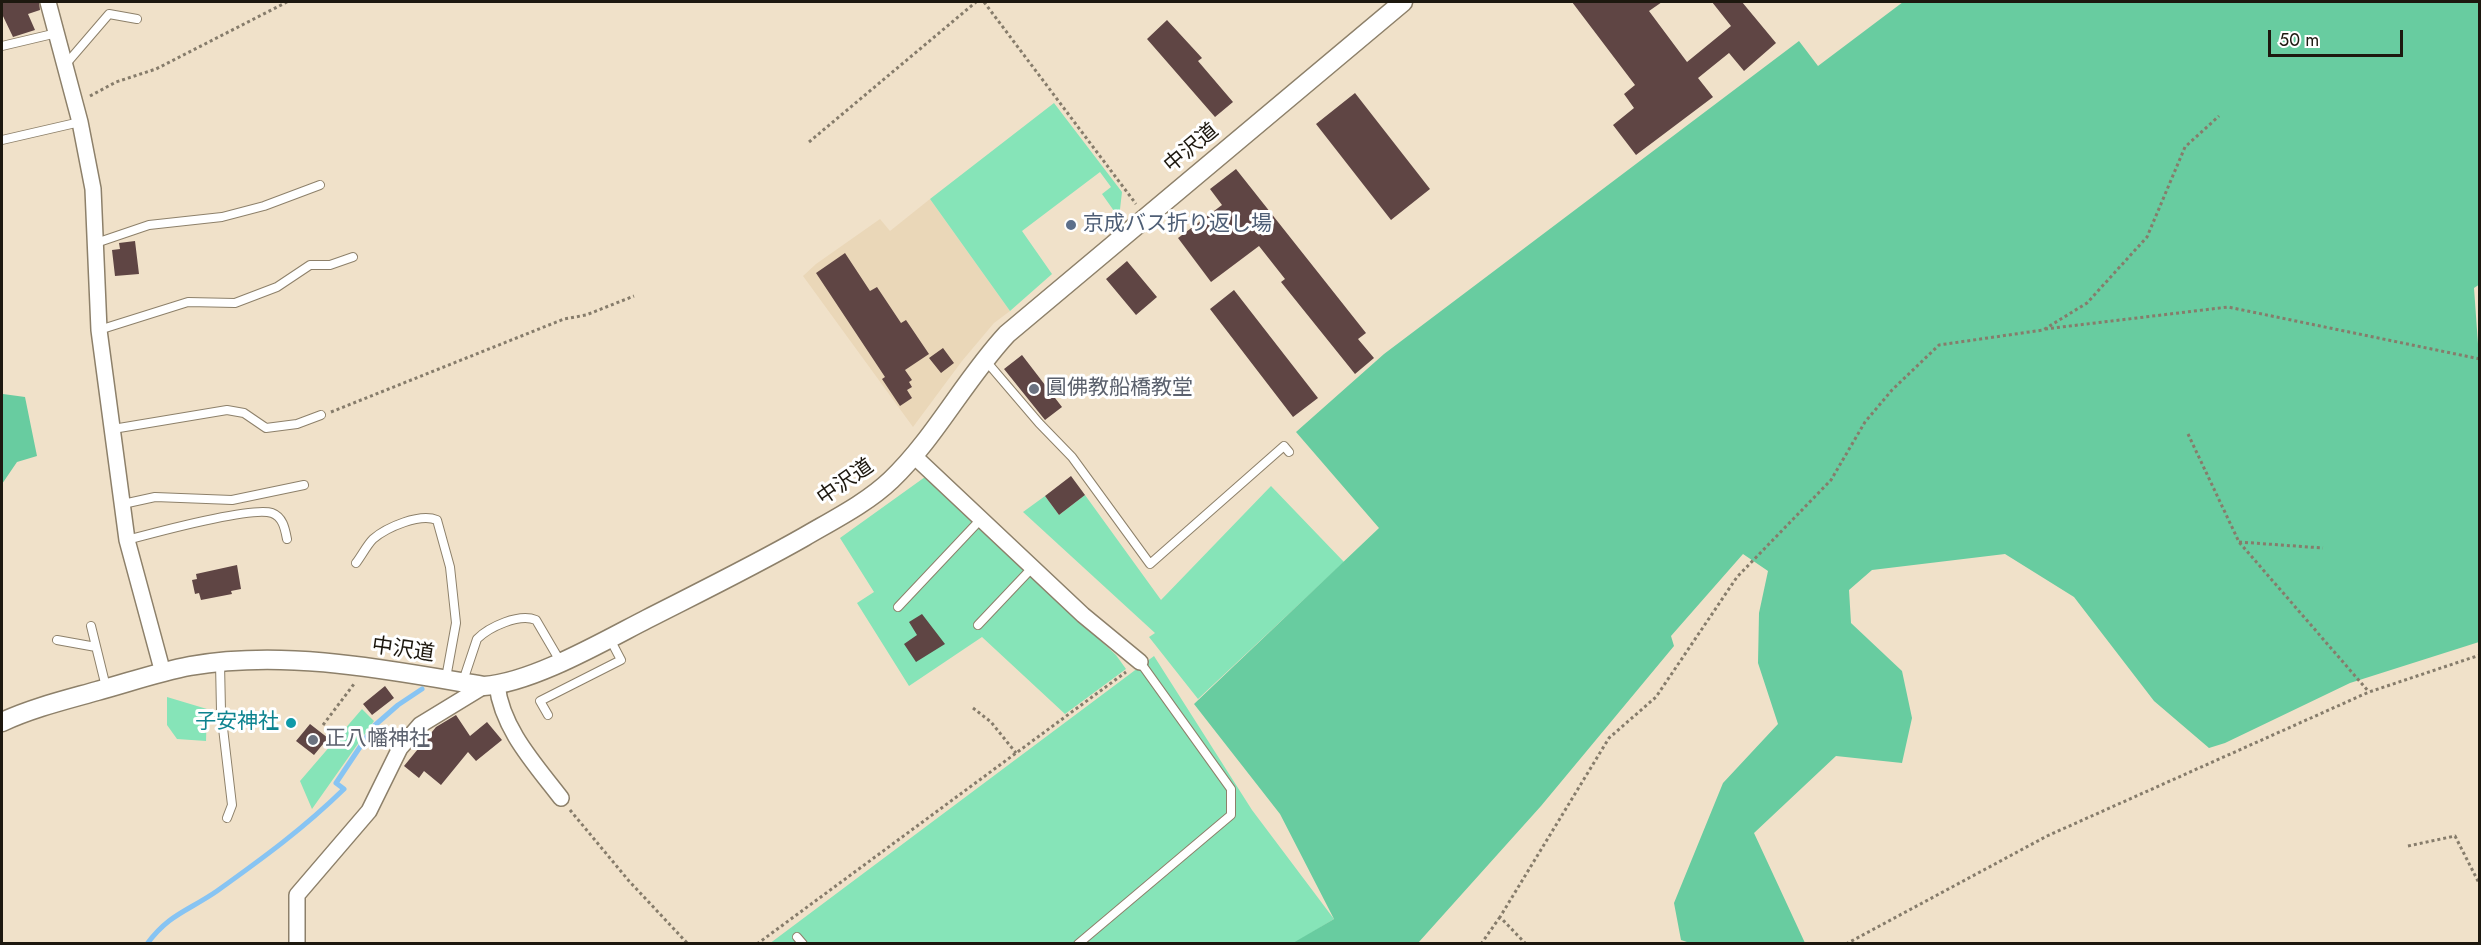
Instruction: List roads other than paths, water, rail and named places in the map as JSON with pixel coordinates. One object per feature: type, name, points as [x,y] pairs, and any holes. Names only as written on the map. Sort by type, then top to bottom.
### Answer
[{"type":"street","points":[[48,2],[76,104],[93,189],[99,330],[127,540],[163,673]]},
{"type":"street","name":"中沢道","points":[[2,722],[35,709],[163,673],[220,663],[273,660],[366,669],[491,686],[560,661],[748,568],[822,527],[891,480],[913,455],[984,359],[1007,334],[1403,2]]},
{"type":"street","points":[[913,455],[1083,615],[1140,662]]},
{"type":"street","points":[[297,944],[297,895],[369,811],[400,748],[420,725],[491,686],[523,749],[561,798]]},
{"type":"lane","points":[[66,64],[109,14],[136,19]]},
{"type":"lane","points":[[2,46],[57,33]]},
{"type":"lane","points":[[2,140],[80,122]]},
{"type":"lane","points":[[96,243],[149,225],[222,217],[264,206],[320,185]]},
{"type":"lane","points":[[99,330],[188,302],[235,303],[277,287],[310,265],[330,265],[353,256]]},
{"type":"lane","points":[[984,359],[1039,423],[1072,457],[1150,564],[1284,446],[1289,452]]},
{"type":"lane","points":[[112,429],[227,410],[244,413],[266,428],[297,424],[321,415]]},
{"type":"lane","points":[[123,504],[155,497],[232,500],[304,485]]},
{"type":"lane","points":[[127,540],[203,522],[267,512],[279,518],[285,525],[287,539]]},
{"type":"lane","points":[[356,563],[373,539],[386,531],[418,518],[430,517],[437,520],[450,567],[456,623],[454,681]]},
{"type":"lane","points":[[898,607],[981,519]]},
{"type":"lane","points":[[978,625],[1032,568]]},
{"type":"lane","points":[[454,681],[477,639],[482,634],[517,618],[536,620],[560,661]]},
{"type":"lane","points":[[91,626],[106,689]]},
{"type":"lane","points":[[548,715],[540,701],[621,660],[609,638]]},
{"type":"lane","points":[[57,640],[96,647]]},
{"type":"lane","points":[[1078,944],[1231,815],[1231,789],[1140,662]]},
{"type":"lane","points":[[220,663],[221,711],[232,805],[227,818]]},
{"type":"waterway","points":[[147,944],[171,919],[217,891],[250,867],[329,804],[344,789],[336,783],[374,726],[398,705],[422,689]]},
{"type":"place","name":"京成バス折り返し場","points":[[1071,225]]},
{"type":"place","name":"圓佛教船橋教堂","points":[[1034,389]]},
{"type":"place","name":"子安神社","points":[[291,723]]},
{"type":"place","name":"正八幡神社","points":[[313,740]]}]
